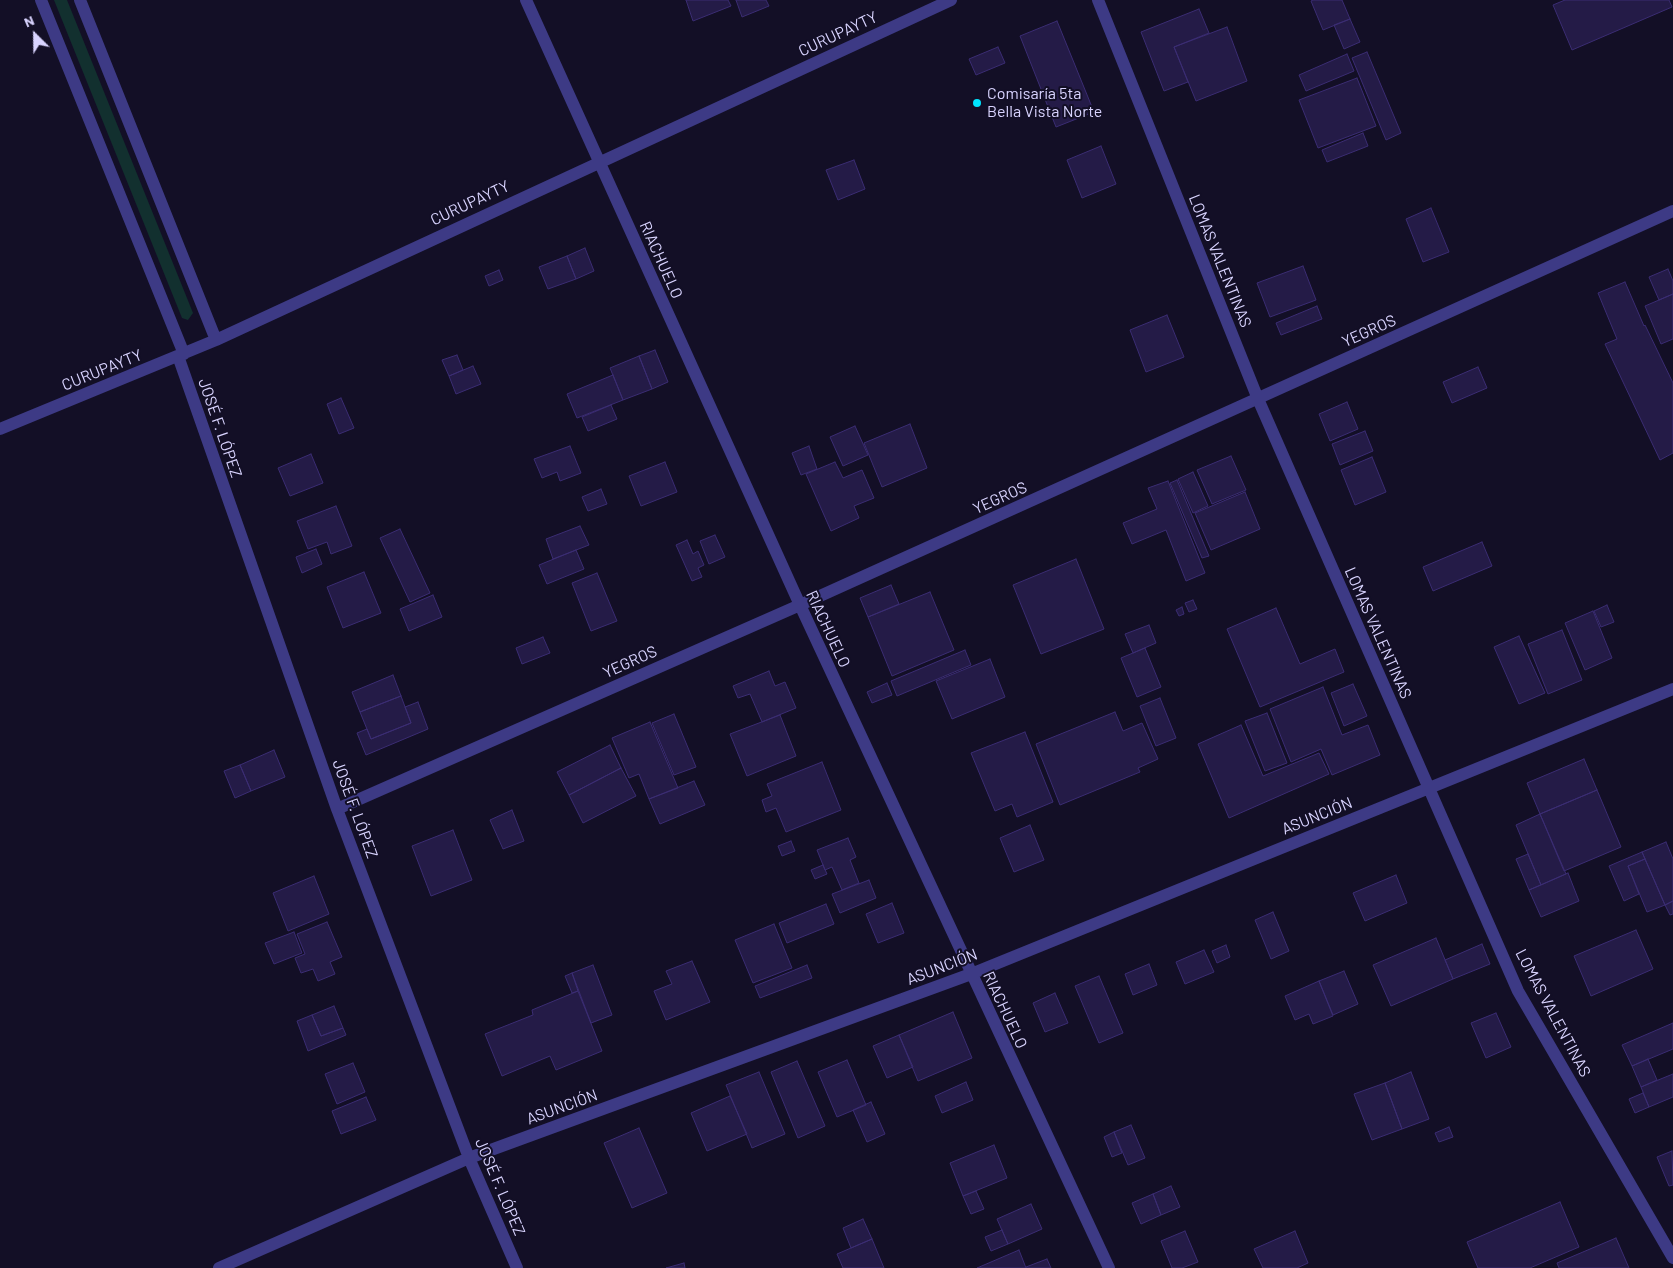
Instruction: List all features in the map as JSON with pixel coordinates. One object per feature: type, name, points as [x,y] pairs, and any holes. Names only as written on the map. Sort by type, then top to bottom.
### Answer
[{"type":"street","name":"JOSÉ F. LÓPEZ","points":[[41,0],[181,355],[337,809],[469,1158],[517,1268]]},
{"type":"street","points":[[80,0],[216,340]]},
{"type":"street","name":"RIACHUELO","points":[[526,0],[800,606],[1109,1268]]},
{"type":"street","name":"CURUPAYTY","points":[[0,429],[216,340],[599,161],[951,0]]},
{"type":"street","name":"LOMAS VALENTINAS","points":[[1098,0],[1258,399],[1518,991],[1673,1258]]},
{"type":"street","name":"YEGROS","points":[[337,809],[800,606],[1673,211]]},
{"type":"street","name":"ASUNCIÓN","points":[[219,1268],[469,1158],[971,974],[1673,689]]},
{"type":"green space","points":[[54,0],[67,0],[193,313],[188,320],[182,318]]},
{"type":"building","points":[[686,0],[728,0],[731,6],[693,21]]},
{"type":"building","points":[[736,0],[766,0],[769,6],[742,17]]},
{"type":"building","points":[[1342,0],[1350,19],[1323,30],[1311,1]]},
{"type":"building","points":[[1565,0],[1669,0],[1672,7],[1572,50],[1553,5]]},
{"type":"building","points":[[1199,9],[1209,33],[1174,47],[1188,82],[1164,91],[1141,32]]},
{"type":"building","points":[[1350,19],[1360,42],[1344,49],[1334,25]]},
{"type":"building","points":[[1057,21],[1094,112],[1056,127],[1020,36]]},
{"type":"building","points":[[1227,27],[1247,81],[1196,101],[1174,47]]},
{"type":"building","points":[[998,47],[1005,63],[976,75],[969,59]]},
{"type":"building","points":[[1367,52],[1401,133],[1386,140],[1352,58]]},
{"type":"building","points":[[1347,54],[1354,71],[1306,91],[1299,75]]},
{"type":"building","points":[[1357,78],[1376,126],[1318,148],[1299,100]]},
{"type":"building","points":[[1363,133],[1368,146],[1327,162],[1322,150]]},
{"type":"building","points":[[1101,146],[1116,184],[1082,198],[1067,160]]},
{"type":"building","points":[[854,160],[865,189],[838,200],[826,170]]},
{"type":"building","points":[[1431,208],[1449,252],[1423,262],[1406,219]]},
{"type":"building","points":[[585,248],[594,271],[576,279],[567,256]]},
{"type":"building","points":[[567,256],[576,279],[548,289],[539,267]]},
{"type":"building","points":[[1303,266],[1316,300],[1270,317],[1257,283]]},
{"type":"building","points":[[1668,269],[1673,281],[1673,294],[1659,300],[1649,277]]},
{"type":"building","points":[[499,270],[503,280],[489,286],[485,276]]},
{"type":"building","points":[[1625,282],[1644,326],[1673,383],[1673,453],[1660,460],[1605,344],[1617,339],[1598,293]]},
{"type":"building","points":[[1673,294],[1673,339],[1661,344],[1645,306]]},
{"type":"building","points":[[1317,306],[1322,319],[1281,335],[1276,323]]},
{"type":"building","points":[[1167,315],[1184,357],[1146,372],[1130,330]]},
{"type":"building","points":[[655,350],[668,382],[652,389],[639,356]]},
{"type":"building","points":[[457,355],[463,370],[449,376],[442,360]]},
{"type":"building","points":[[639,356],[652,389],[623,400],[610,368]]},
{"type":"building","points":[[473,366],[481,384],[456,394],[449,376]]},
{"type":"building","points":[[1478,367],[1487,388],[1452,403],[1443,382]]},
{"type":"building","points":[[613,375],[623,400],[577,418],[567,394]]},
{"type":"building","points":[[341,398],[354,428],[339,434],[327,404]]},
{"type":"building","points":[[1347,402],[1358,429],[1330,441],[1319,414]]},
{"type":"building","points":[[611,405],[617,419],[588,431],[582,417]]},
{"type":"building","points":[[910,424],[927,468],[882,487],[864,443]]},
{"type":"building","points":[[855,426],[868,455],[843,466],[830,437]]},
{"type":"building","points":[[1365,431],[1373,451],[1340,465],[1332,444]]},
{"type":"building","points":[[570,446],[581,473],[560,481],[557,472],[542,478],[534,459]]},
{"type":"building","points":[[809,446],[817,469],[801,475],[792,453]]},
{"type":"building","points":[[311,454],[323,483],[290,496],[278,468]]},
{"type":"building","points":[[1231,456],[1246,490],[1212,504],[1197,470]]},
{"type":"building","points":[[1372,457],[1386,492],[1355,505],[1341,470]]},
{"type":"building","points":[[665,462],[677,492],[641,506],[629,476]]},
{"type":"building","points":[[835,462],[843,478],[862,470],[874,498],[854,506],[859,518],[831,531],[806,474]]},
{"type":"building","points":[[1193,472],[1208,506],[1193,513],[1178,479]]},
{"type":"building","points":[[1177,480],[1209,556],[1202,558],[1170,483]]},
{"type":"building","points":[[1168,481],[1205,573],[1186,581],[1166,530],[1132,544],[1123,523],[1157,509],[1148,488]]},
{"type":"building","points":[[601,489],[607,504],[588,511],[582,497]]},
{"type":"building","points":[[1245,492],[1260,529],[1211,550],[1195,513]]},
{"type":"building","points":[[336,506],[352,546],[331,554],[327,542],[308,549],[297,521]]},
{"type":"building","points":[[580,526],[589,545],[553,559],[546,539]]},
{"type":"building","points":[[400,529],[430,593],[410,602],[380,538]]},
{"type":"building","points":[[715,535],[725,557],[709,564],[700,541]]},
{"type":"building","points":[[687,540],[693,554],[698,551],[704,565],[698,568],[702,577],[692,581],[676,545]]},
{"type":"building","points":[[1482,542],[1492,566],[1433,591],[1423,567]]},
{"type":"building","points":[[316,549],[322,564],[302,573],[296,557]]},
{"type":"building","points":[[576,550],[584,569],[547,584],[539,565]]},
{"type":"building","points":[[1076,559],[1104,629],[1041,654],[1013,585]]},
{"type":"building","points":[[364,572],[381,613],[343,628],[327,587]]},
{"type":"building","points":[[597,573],[617,621],[591,631],[572,583]]},
{"type":"building","points":[[891,585],[899,604],[868,617],[860,598]]},
{"type":"building","points":[[930,592],[954,650],[892,676],[868,617]]},
{"type":"building","points":[[433,595],[442,617],[409,631],[400,609]]},
{"type":"building","points":[[1193,600],[1197,609],[1189,612],[1185,603]]},
{"type":"building","points":[[1607,605],[1614,622],[1601,627],[1594,611]]},
{"type":"building","points":[[1182,607],[1184,614],[1179,616],[1176,610]]},
{"type":"building","points":[[1276,608],[1300,664],[1335,649],[1344,672],[1260,707],[1227,629]]},
{"type":"building","points":[[1593,611],[1612,658],[1585,670],[1565,623]]},
{"type":"building","points":[[1149,625],[1156,643],[1133,653],[1125,634]]},
{"type":"building","points":[[1562,630],[1582,680],[1548,694],[1528,644]]},
{"type":"building","points":[[1519,636],[1545,693],[1519,704],[1494,647]]},
{"type":"building","points":[[543,637],[550,653],[522,664],[516,648]]},
{"type":"building","points":[[1145,648],[1161,687],[1137,697],[1121,658]]},
{"type":"building","points":[[965,650],[971,665],[897,696],[891,681]]},
{"type":"building","points":[[990,659],[1005,697],[952,719],[936,681]]},
{"type":"building","points":[[769,671],[775,686],[785,682],[796,708],[762,722],[750,694],[738,698],[733,686]]},
{"type":"building","points":[[393,675],[401,696],[360,712],[352,692]]},
{"type":"building","points":[[887,683],[892,695],[872,703],[867,692]]},
{"type":"building","points":[[1353,684],[1367,716],[1344,726],[1331,693]]},
{"type":"building","points":[[1323,687],[1342,735],[1368,725],[1380,755],[1332,775],[1321,749],[1291,762],[1270,709]]},
{"type":"building","points":[[401,696],[411,723],[371,739],[360,712]]},
{"type":"building","points":[[1160,698],[1176,738],[1156,746],[1140,706]]},
{"type":"building","points":[[418,702],[428,729],[366,755],[357,733],[367,729],[371,739],[411,723],[405,707]]},
{"type":"building","points":[[1115,712],[1123,731],[1142,723],[1158,759],[1138,768],[1140,772],[1060,805],[1036,744]]},
{"type":"building","points":[[1267,713],[1287,763],[1265,771],[1245,721]]},
{"type":"building","points":[[674,714],[696,767],[674,775],[652,723]]},
{"type":"building","points":[[780,715],[796,756],[747,776],[730,734]]},
{"type":"building","points":[[650,722],[678,788],[649,799],[639,774],[629,778],[612,738]]},
{"type":"building","points":[[1241,725],[1263,776],[1319,753],[1329,774],[1229,818],[1198,744]]},
{"type":"building","points":[[1025,732],[1053,802],[1017,817],[1012,804],[995,811],[971,753]]},
{"type":"building","points":[[610,745],[621,768],[569,795],[557,772]]},
{"type":"building","points":[[274,750],[285,777],[251,791],[240,765]]},
{"type":"building","points":[[1584,759],[1597,790],[1540,814],[1527,783]]},
{"type":"building","points":[[822,762],[841,810],[786,832],[776,808],[766,812],[762,800],[772,796],[767,784]]},
{"type":"building","points":[[240,765],[251,791],[235,798],[224,771]]},
{"type":"building","points":[[621,768],[636,796],[583,823],[569,795]]},
{"type":"building","points":[[694,781],[705,805],[660,824],[649,799]]},
{"type":"building","points":[[1597,790],[1621,847],[1564,871],[1540,814]]},
{"type":"building","points":[[512,810],[524,841],[503,849],[490,820]]},
{"type":"building","points":[[1540,814],[1566,874],[1541,885],[1516,825]]},
{"type":"building","points":[[1030,825],[1044,860],[1014,872],[1000,838]]},
{"type":"building","points":[[453,830],[472,880],[431,896],[412,846]]},
{"type":"building","points":[[848,838],[856,857],[850,860],[859,883],[842,890],[832,867],[825,870],[817,850]]},
{"type":"building","points":[[791,841],[795,851],[782,856],[778,846]]},
{"type":"building","points":[[1666,842],[1673,859],[1673,901],[1665,905],[1642,852]]},
{"type":"building","points":[[1642,852],[1645,859],[1628,866],[1639,894],[1624,901],[1609,866]]},
{"type":"building","points":[[1528,854],[1541,885],[1529,890],[1516,859]]},
{"type":"building","points":[[1645,859],[1665,905],[1647,912],[1628,866]]},
{"type":"building","points":[[823,865],[827,874],[815,879],[811,870]]},
{"type":"building","points":[[1568,873],[1579,901],[1541,917],[1529,890]]},
{"type":"building","points":[[1396,875],[1407,903],[1365,921],[1353,893]]},
{"type":"building","points":[[314,876],[329,914],[288,931],[273,893]]},
{"type":"building","points":[[869,880],[876,898],[840,913],[832,894]]},
{"type":"building","points":[[1673,901],[1673,914],[1670,915],[1665,905]]},
{"type":"building","points":[[892,903],[904,933],[878,943],[866,914]]},
{"type":"building","points":[[826,904],[834,924],[787,943],[779,923]]},
{"type":"building","points":[[1273,912],[1289,951],[1271,959],[1255,920]]},
{"type":"building","points":[[327,922],[342,957],[330,962],[335,974],[318,981],[313,969],[301,973],[295,958],[305,954],[297,934]]},
{"type":"building","points":[[774,924],[792,968],[753,983],[735,940]]},
{"type":"building","points":[[1636,930],[1653,969],[1591,996],[1574,956]]},
{"type":"building","points":[[294,932],[302,953],[274,964],[265,943]]},
{"type":"building","points":[[1436,938],[1453,979],[1391,1006],[1373,965]]},
{"type":"building","points":[[1482,944],[1490,964],[1453,979],[1445,960]]},
{"type":"building","points":[[1226,945],[1230,957],[1217,963],[1212,951]]},
{"type":"building","points":[[1204,950],[1214,972],[1185,984],[1176,962]]},
{"type":"building","points":[[692,961],[710,1002],[666,1020],[654,991],[672,984],[666,971]]},
{"type":"building","points":[[1149,964],[1157,985],[1133,995],[1125,974]]},
{"type":"building","points":[[593,965],[612,1015],[591,1023],[572,973]]},
{"type":"building","points":[[807,965],[812,978],[760,998],[755,986]]},
{"type":"building","points":[[1344,971],[1358,1004],[1333,1015],[1319,981]]},
{"type":"building","points":[[572,973],[578,991],[572,993],[565,976]]},
{"type":"building","points":[[1099,976],[1123,1033],[1099,1043],[1075,986]]},
{"type":"building","points":[[1319,981],[1333,1016],[1313,1024],[1309,1014],[1295,1020],[1285,996]]},
{"type":"building","points":[[578,991],[602,1051],[556,1070],[550,1056],[502,1076],[485,1034],[533,1015],[532,1010]]},
{"type":"building","points":[[1055,993],[1068,1023],[1045,1032],[1033,1003]]},
{"type":"building","points":[[334,1006],[343,1028],[321,1036],[312,1015]]},
{"type":"building","points":[[953,1012],[972,1058],[918,1081],[899,1035]]},
{"type":"building","points":[[1496,1013],[1511,1047],[1486,1058],[1471,1023]]},
{"type":"building","points":[[312,1015],[321,1036],[343,1028],[346,1035],[308,1051],[297,1021]]},
{"type":"building","points":[[1673,1023],[1673,1049],[1632,1066],[1622,1045]]},
{"type":"building","points":[[899,1035],[913,1067],[887,1078],[873,1046]]},
{"type":"building","points":[[1648,1059],[1657,1080],[1641,1087],[1632,1066]]},
{"type":"building","points":[[847,1060],[866,1105],[837,1117],[818,1072]]},
{"type":"building","points":[[797,1061],[825,1126],[798,1138],[771,1072]]},
{"type":"building","points":[[353,1063],[365,1092],[337,1104],[325,1074]]},
{"type":"building","points":[[759,1072],[785,1134],[752,1148],[726,1085]]},
{"type":"building","points":[[1411,1072],[1429,1119],[1402,1129],[1385,1083]]},
{"type":"building","points":[[1673,1074],[1673,1097],[1649,1107],[1641,1087]]},
{"type":"building","points":[[966,1082],[973,1100],[942,1113],[935,1096]]},
{"type":"building","points":[[1385,1083],[1402,1129],[1372,1140],[1354,1094]]},
{"type":"building","points":[[1643,1093],[1649,1107],[1635,1113],[1629,1099]]},
{"type":"building","points":[[730,1096],[747,1134],[707,1151],[691,1113]]},
{"type":"building","points":[[366,1097],[376,1120],[341,1134],[332,1111]]},
{"type":"building","points":[[871,1102],[885,1134],[867,1142],[853,1110]]},
{"type":"building","points":[[1131,1125],[1145,1158],[1128,1165],[1114,1132]]},
{"type":"building","points":[[1449,1127],[1453,1137],[1439,1142],[1435,1133]]},
{"type":"building","points":[[639,1128],[667,1193],[632,1208],[604,1143]]},
{"type":"building","points":[[1114,1132],[1122,1153],[1112,1157],[1104,1137]]},
{"type":"building","points":[[994,1145],[1007,1178],[963,1196],[950,1163]]},
{"type":"building","points":[[1672,1151],[1673,1185],[1669,1186],[1657,1157]]},
{"type":"building","points":[[1171,1186],[1180,1207],[1161,1215],[1153,1194]]},
{"type":"building","points":[[976,1191],[984,1209],[971,1214],[963,1196]]},
{"type":"building","points":[[1153,1194],[1161,1215],[1141,1224],[1132,1203]]},
{"type":"building","points":[[1560,1202],[1579,1247],[1530,1268],[1478,1268],[1467,1242]]},
{"type":"building","points":[[1031,1204],[1042,1229],[1008,1244],[997,1219]]},
{"type":"building","points":[[863,1219],[872,1239],[851,1248],[843,1228]]},
{"type":"building","points":[[1002,1230],[1008,1244],[991,1251],[985,1237]]},
{"type":"building","points":[[1185,1231],[1198,1262],[1182,1268],[1172,1268],[1161,1241]]},
{"type":"building","points":[[1295,1231],[1308,1263],[1297,1268],[1263,1268],[1254,1249]]},
{"type":"building","points":[[1616,1238],[1629,1268],[1559,1268],[1557,1263]]},
{"type":"building","points":[[872,1239],[884,1268],[843,1268],[837,1254]]},
{"type":"building","points":[[1019,1250],[1026,1268],[977,1268]]},
{"type":"building","points":[[1047,1259],[1051,1268],[1026,1268],[1026,1267]]},
{"type":"building","points":[[684,1263],[685,1268],[666,1268]]},
{"type":"place","name":"Comisaría 5ta Bella Vista Norte","points":[[977,103]]}]
